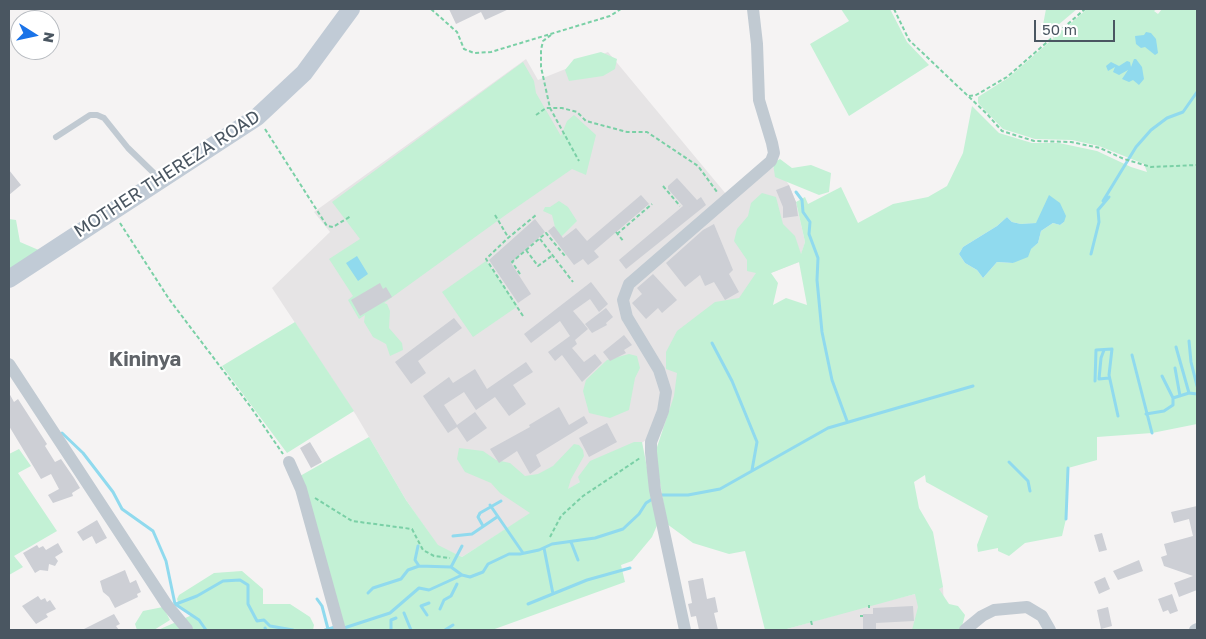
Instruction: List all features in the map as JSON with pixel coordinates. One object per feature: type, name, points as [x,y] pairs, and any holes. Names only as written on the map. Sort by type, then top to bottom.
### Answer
[{"type":"street","name":"MOTHER THEREZA ROAD","points":[[9,279],[257,116],[304,73],[351,9]]},
{"type":"street","points":[[685,630],[655,490],[650,452],[651,442],[663,411],[666,392],[659,370],[627,316],[623,300],[629,284],[768,165],[774,153],[759,100],[757,44],[753,9]]},
{"type":"street","points":[[9,364],[167,605],[187,630]]},
{"type":"street","points":[[289,462],[300,489],[340,630]]},
{"type":"street","points":[[966,630],[982,616],[994,610],[1027,607],[1042,616],[1050,630]]},
{"type":"lane","points":[[56,137],[90,115],[97,115],[104,118],[128,148],[160,180]]},
{"type":"path","points":[[431,9],[457,32],[464,49],[474,53],[491,52],[610,16],[621,9]]},
{"type":"path","points":[[894,9],[909,40],[1002,131],[1034,141],[1071,142],[1100,148],[1135,163],[1151,167],[1197,165]]},
{"type":"path","points":[[968,96],[976,96],[1007,77],[1086,9]]},
{"type":"path","points":[[553,33],[543,42],[541,50],[542,67],[550,108],[579,161]]},
{"type":"path","points":[[976,96],[976,104]]},
{"type":"path","points":[[536,115],[546,108],[578,112],[586,121],[627,132],[647,132],[698,166],[725,202]]},
{"type":"path","points":[[257,116],[328,226],[333,227],[351,216]]},
{"type":"path","points":[[662,186],[680,206]]},
{"type":"path","points":[[624,242],[617,233],[652,204]]},
{"type":"path","points":[[112,210],[169,299],[250,406],[289,462]]},
{"type":"path","points":[[523,316],[486,259],[536,215]]},
{"type":"path","points":[[495,216],[508,238]]},
{"type":"path","points":[[520,274],[512,262],[546,233],[564,256]]},
{"type":"path","points":[[540,238],[573,282]]},
{"type":"path","points":[[526,250],[538,266],[553,255]]},
{"type":"path","points":[[550,537],[561,516],[583,496],[650,452]]},
{"type":"path","points":[[300,489],[352,521],[412,529],[423,550],[434,556],[450,558]]},
{"type":"path","points":[[811,621],[812,625]]},
{"type":"shaded area","points":[[608,52],[726,194],[776,166],[789,185],[796,202],[805,242],[799,262],[771,273],[695,409],[462,557],[438,546],[406,500],[356,415],[272,288],[330,232],[314,212],[526,59],[538,80]]},
{"type":"shaded area","points":[[943,587],[945,630],[783,630],[871,605]]},
{"type":"green space","points":[[841,9],[890,9],[907,42],[929,65],[849,116],[810,44],[849,21]]},
{"type":"green space","points":[[1046,9],[1077,9],[1051,31],[1043,25]]},
{"type":"green space","points":[[1087,9],[1157,9],[1154,11],[1158,14],[1162,9],[1197,9],[1197,424],[1152,433],[1097,437],[1097,460],[1068,468],[1066,519],[1062,536],[1025,543],[1009,556],[998,551],[998,548],[978,552],[977,545],[988,516],[926,482],[925,475],[914,482],[919,508],[933,532],[943,587],[939,589],[949,604],[958,606],[965,615],[961,630],[912,630],[918,607],[915,594],[783,630],[765,630],[745,551],[729,554],[693,543],[667,524],[655,453],[674,396],[677,373],[666,369],[666,352],[677,331],[715,302],[739,298],[756,273],[747,271],[747,260],[734,241],[737,229],[748,216],[751,203],[762,193],[776,197],[783,224],[795,236],[801,254],[805,242],[796,202],[805,197],[808,204],[841,187],[858,223],[893,204],[928,197],[947,186],[963,153],[972,106],[999,133],[1032,143],[1059,143],[1097,151],[1131,167],[1147,172],[1144,164],[1099,146],[1072,140],[1035,139],[1003,129],[978,103],[978,97],[1008,78]],"holes":[[[1007,217],[1012,222],[1021,224],[1064,222],[1060,225],[1053,223],[1041,231],[1038,243],[1013,263],[997,262],[983,278],[977,270],[965,263],[959,254],[963,247],[997,226]],[[799,262],[807,305],[786,298],[773,305],[778,283],[771,273]]]},
{"type":"green space","points":[[601,52],[617,59],[615,69],[603,76],[569,81],[565,70],[574,59]]},
{"type":"green space","points":[[523,62],[534,81],[536,93],[561,136],[567,121],[574,115],[596,135],[586,175],[572,169],[384,303],[387,304],[390,311],[389,328],[402,343],[403,350],[390,356],[386,344],[373,337],[364,322],[365,315],[359,319],[348,300],[353,296],[329,259],[360,239],[332,202]]},
{"type":"green space","points":[[780,159],[792,168],[811,165],[831,173],[829,192],[819,195],[775,177],[773,163]]},
{"type":"green space","points":[[559,201],[568,207],[577,221],[561,237],[557,235],[552,215],[543,211],[545,207],[550,207]]},
{"type":"green space","points":[[9,219],[16,220],[20,242],[41,251],[9,280]]},
{"type":"green space","points":[[486,261],[518,306],[473,337],[442,292]]},
{"type":"green space","points":[[295,322],[354,411],[287,453],[222,366]]},
{"type":"green space","points":[[629,354],[637,356],[640,368],[635,378],[629,410],[610,418],[589,413],[583,391],[586,380],[607,360]]},
{"type":"green space","points":[[369,437],[406,500],[438,545],[462,557],[530,513],[500,493],[491,483],[465,472],[457,459],[459,448],[483,451],[496,460],[510,463],[525,476],[538,474],[553,466],[574,444],[579,445],[583,450],[584,456],[571,479],[568,489],[580,482],[578,477],[590,461],[634,442],[642,442],[658,523],[652,537],[632,561],[621,565],[625,582],[492,630],[344,630],[300,476]]},
{"type":"green space","points":[[19,449],[31,466],[18,473],[57,531],[14,556],[23,567],[9,575],[9,454]]},
{"type":"green space","points":[[242,571],[263,589],[263,604],[290,604],[310,617],[314,625],[313,630],[158,630],[192,615],[180,608],[177,599],[179,595],[214,573]]},
{"type":"green space","points":[[163,607],[170,620],[154,630],[137,630],[135,624],[143,611]]},
{"type":"water","points":[[1146,32],[1151,33],[1156,39],[1158,53],[1155,55],[1145,47],[1141,48],[1136,44],[1135,36],[1144,35]]},
{"type":"water","points":[[1134,59],[1142,67],[1144,79],[1139,85],[1133,80],[1129,82],[1122,79],[1128,70],[1119,75],[1113,72],[1115,67],[1108,71],[1106,66],[1111,62],[1119,66],[1127,61],[1130,62],[1131,67]]},
{"type":"water","points":[[1049,195],[1060,203],[1066,216],[1064,222],[1060,225],[1053,223],[1041,231],[1038,243],[1031,249],[1028,257],[1013,263],[997,262],[983,278],[977,270],[965,263],[959,254],[963,247],[997,226],[1007,217],[1012,222],[1021,224],[1036,223]]},
{"type":"water","points":[[357,256],[368,274],[358,281],[346,263]]},
{"type":"building","points":[[449,9],[509,9],[485,20],[481,12],[456,24]]},
{"type":"building","points":[[9,170],[21,185],[9,195]]},
{"type":"building","points":[[677,178],[697,200],[701,197],[706,205],[626,269],[619,260],[683,206],[668,189],[668,186]]},
{"type":"building","points":[[789,185],[796,202],[798,216],[783,218],[783,207],[776,190]]},
{"type":"building","points":[[641,195],[649,204],[594,251],[599,257],[588,265],[583,259],[574,265],[548,231],[554,226],[563,238],[576,228],[587,241]]},
{"type":"building","points":[[535,219],[545,232],[511,263],[531,294],[518,303],[489,260]]},
{"type":"building","points":[[714,224],[733,270],[729,274],[739,292],[725,300],[714,282],[705,286],[700,275],[685,287],[666,263],[703,230]]},
{"type":"building","points":[[653,274],[677,300],[662,313],[658,308],[646,319],[632,303],[642,294],[637,288]]},
{"type":"building","points":[[591,282],[608,304],[599,312],[590,299],[573,311],[588,329],[575,340],[577,344],[572,348],[584,362],[595,354],[602,363],[582,382],[562,355],[555,361],[548,352],[570,336],[560,321],[531,343],[524,334]]},
{"type":"building","points":[[380,283],[383,289],[386,287],[392,297],[360,316],[351,300]]},
{"type":"building","points":[[606,308],[613,317],[606,323],[607,325],[592,333],[585,324]]},
{"type":"building","points":[[454,318],[462,328],[418,361],[426,373],[411,384],[395,362]]},
{"type":"building","points":[[624,335],[632,345],[624,350],[626,353],[610,361],[603,352]]},
{"type":"building","points":[[526,362],[533,372],[513,385],[526,404],[509,416],[495,397],[476,410],[464,392],[444,405],[457,425],[475,412],[487,428],[467,442],[457,427],[448,433],[423,396],[449,377],[453,383],[475,369],[487,389]]},
{"type":"building","points":[[9,393],[14,402],[18,399],[47,444],[45,446],[55,462],[61,459],[74,478],[80,488],[72,493],[73,496],[53,503],[48,495],[59,489],[51,474],[41,479],[9,426]]},
{"type":"building","points":[[559,407],[569,425],[584,416],[588,423],[536,455],[541,466],[530,474],[517,451],[499,463],[490,449],[530,427],[529,425]]},
{"type":"building","points":[[607,423],[617,442],[589,457],[579,438]]},
{"type":"building","points":[[310,442],[322,462],[311,468],[300,448]]},
{"type":"building","points":[[1197,506],[1197,590],[1179,597],[1174,583],[1193,576],[1164,566],[1161,557],[1167,555],[1164,544],[1193,536],[1189,519],[1174,523],[1171,512]]},
{"type":"building","points":[[97,520],[107,538],[96,544],[92,536],[83,541],[77,532]]},
{"type":"building","points":[[1102,533],[1107,550],[1099,552],[1094,535]]},
{"type":"building","points":[[58,543],[63,552],[55,557],[58,561],[55,566],[49,564],[48,571],[40,570],[35,573],[23,553],[37,545],[39,548],[43,546],[46,550]]},
{"type":"building","points":[[1139,560],[1143,571],[1118,580],[1113,571]]},
{"type":"building","points":[[125,570],[130,583],[136,580],[141,592],[137,594],[138,597],[115,608],[109,597],[103,592],[100,581]]},
{"type":"building","points":[[1105,577],[1110,589],[1099,594],[1094,582]]},
{"type":"building","points":[[703,578],[707,599],[715,597],[718,612],[714,613],[718,630],[699,630],[696,616],[691,617],[688,604],[692,603],[688,581]]},
{"type":"building","points":[[1172,594],[1178,611],[1170,614],[1168,610],[1163,612],[1158,599]]},
{"type":"building","points":[[38,596],[41,600],[45,598],[47,602],[50,600],[56,609],[46,614],[48,617],[36,624],[22,606]]},
{"type":"building","points":[[913,606],[914,621],[876,623],[876,630],[863,630],[863,614],[873,614],[873,608]]},
{"type":"building","points":[[1108,607],[1112,626],[1101,629],[1097,610]]},
{"type":"building","points":[[114,614],[120,624],[116,626],[119,630],[82,630]]},
{"type":"waterway","points":[[1091,254],[1099,222],[1098,210],[1109,197],[1103,201],[1136,147],[1151,130],[1167,118],[1183,112],[1197,92]]},
{"type":"waterway","points":[[796,192],[802,200],[803,212],[810,222],[809,234],[818,258],[817,280],[822,332],[832,380],[847,421]]},
{"type":"waterway","points":[[1189,341],[1191,362],[1197,386]]},
{"type":"waterway","points":[[712,343],[732,381],[757,442],[752,470]]},
{"type":"waterway","points":[[1176,347],[1189,393]]},
{"type":"waterway","points":[[1095,381],[1096,350],[1112,349],[1109,375],[1118,416]]},
{"type":"waterway","points":[[1104,350],[1101,358],[1099,379],[1109,378]]},
{"type":"waterway","points":[[1132,355],[1152,433]]},
{"type":"waterway","points":[[1175,368],[1180,396]]},
{"type":"waterway","points":[[1162,376],[1173,398]]},
{"type":"waterway","points":[[659,495],[688,495],[720,489],[828,428],[973,386]]},
{"type":"waterway","points":[[1146,414],[1164,411],[1173,405],[1173,398],[1189,393],[1197,394]]},
{"type":"waterway","points":[[62,433],[83,453],[113,492],[122,509],[153,531],[166,561],[175,604],[199,620],[206,630]]},
{"type":"waterway","points":[[1009,462],[1028,481],[1030,491]]},
{"type":"waterway","points":[[1066,519],[1068,468]]},
{"type":"waterway","points":[[344,628],[390,613],[419,588],[429,590],[462,575],[470,577],[483,572],[488,564],[509,554],[520,554],[539,550],[552,544],[595,538],[623,529],[639,514],[646,503],[654,498]]},
{"type":"waterway","points":[[483,526],[478,517],[480,513],[501,501]]},
{"type":"waterway","points":[[490,505],[523,553]]},
{"type":"waterway","points":[[453,536],[472,534],[497,517]]},
{"type":"waterway","points":[[571,542],[578,560]]},
{"type":"waterway","points":[[418,546],[415,560],[419,566],[451,567],[462,575]]},
{"type":"waterway","points":[[451,567],[462,546]]},
{"type":"waterway","points":[[544,548],[553,594]]},
{"type":"waterway","points":[[368,593],[373,588],[401,579],[408,570],[419,566]]},
{"type":"waterway","points":[[528,604],[587,580],[630,568]]},
{"type":"waterway","points":[[176,604],[197,596],[223,581],[240,580],[248,585],[248,604],[257,621],[264,620],[270,626],[293,630]]},
{"type":"waterway","points":[[440,609],[444,600],[451,596],[457,584]]},
{"type":"waterway","points":[[317,599],[322,606],[328,629]]},
{"type":"waterway","points":[[427,615],[421,606],[429,603]]},
{"type":"waterway","points":[[404,613],[411,630]]},
{"type":"waterway","points":[[391,630],[391,620],[396,618]]},
{"type":"waterway","points":[[445,630],[453,625]]},
{"type":"waterway","points":[[325,630],[335,627]]},
{"type":"district","name":"Kininya","points":[[145,360]]}]
